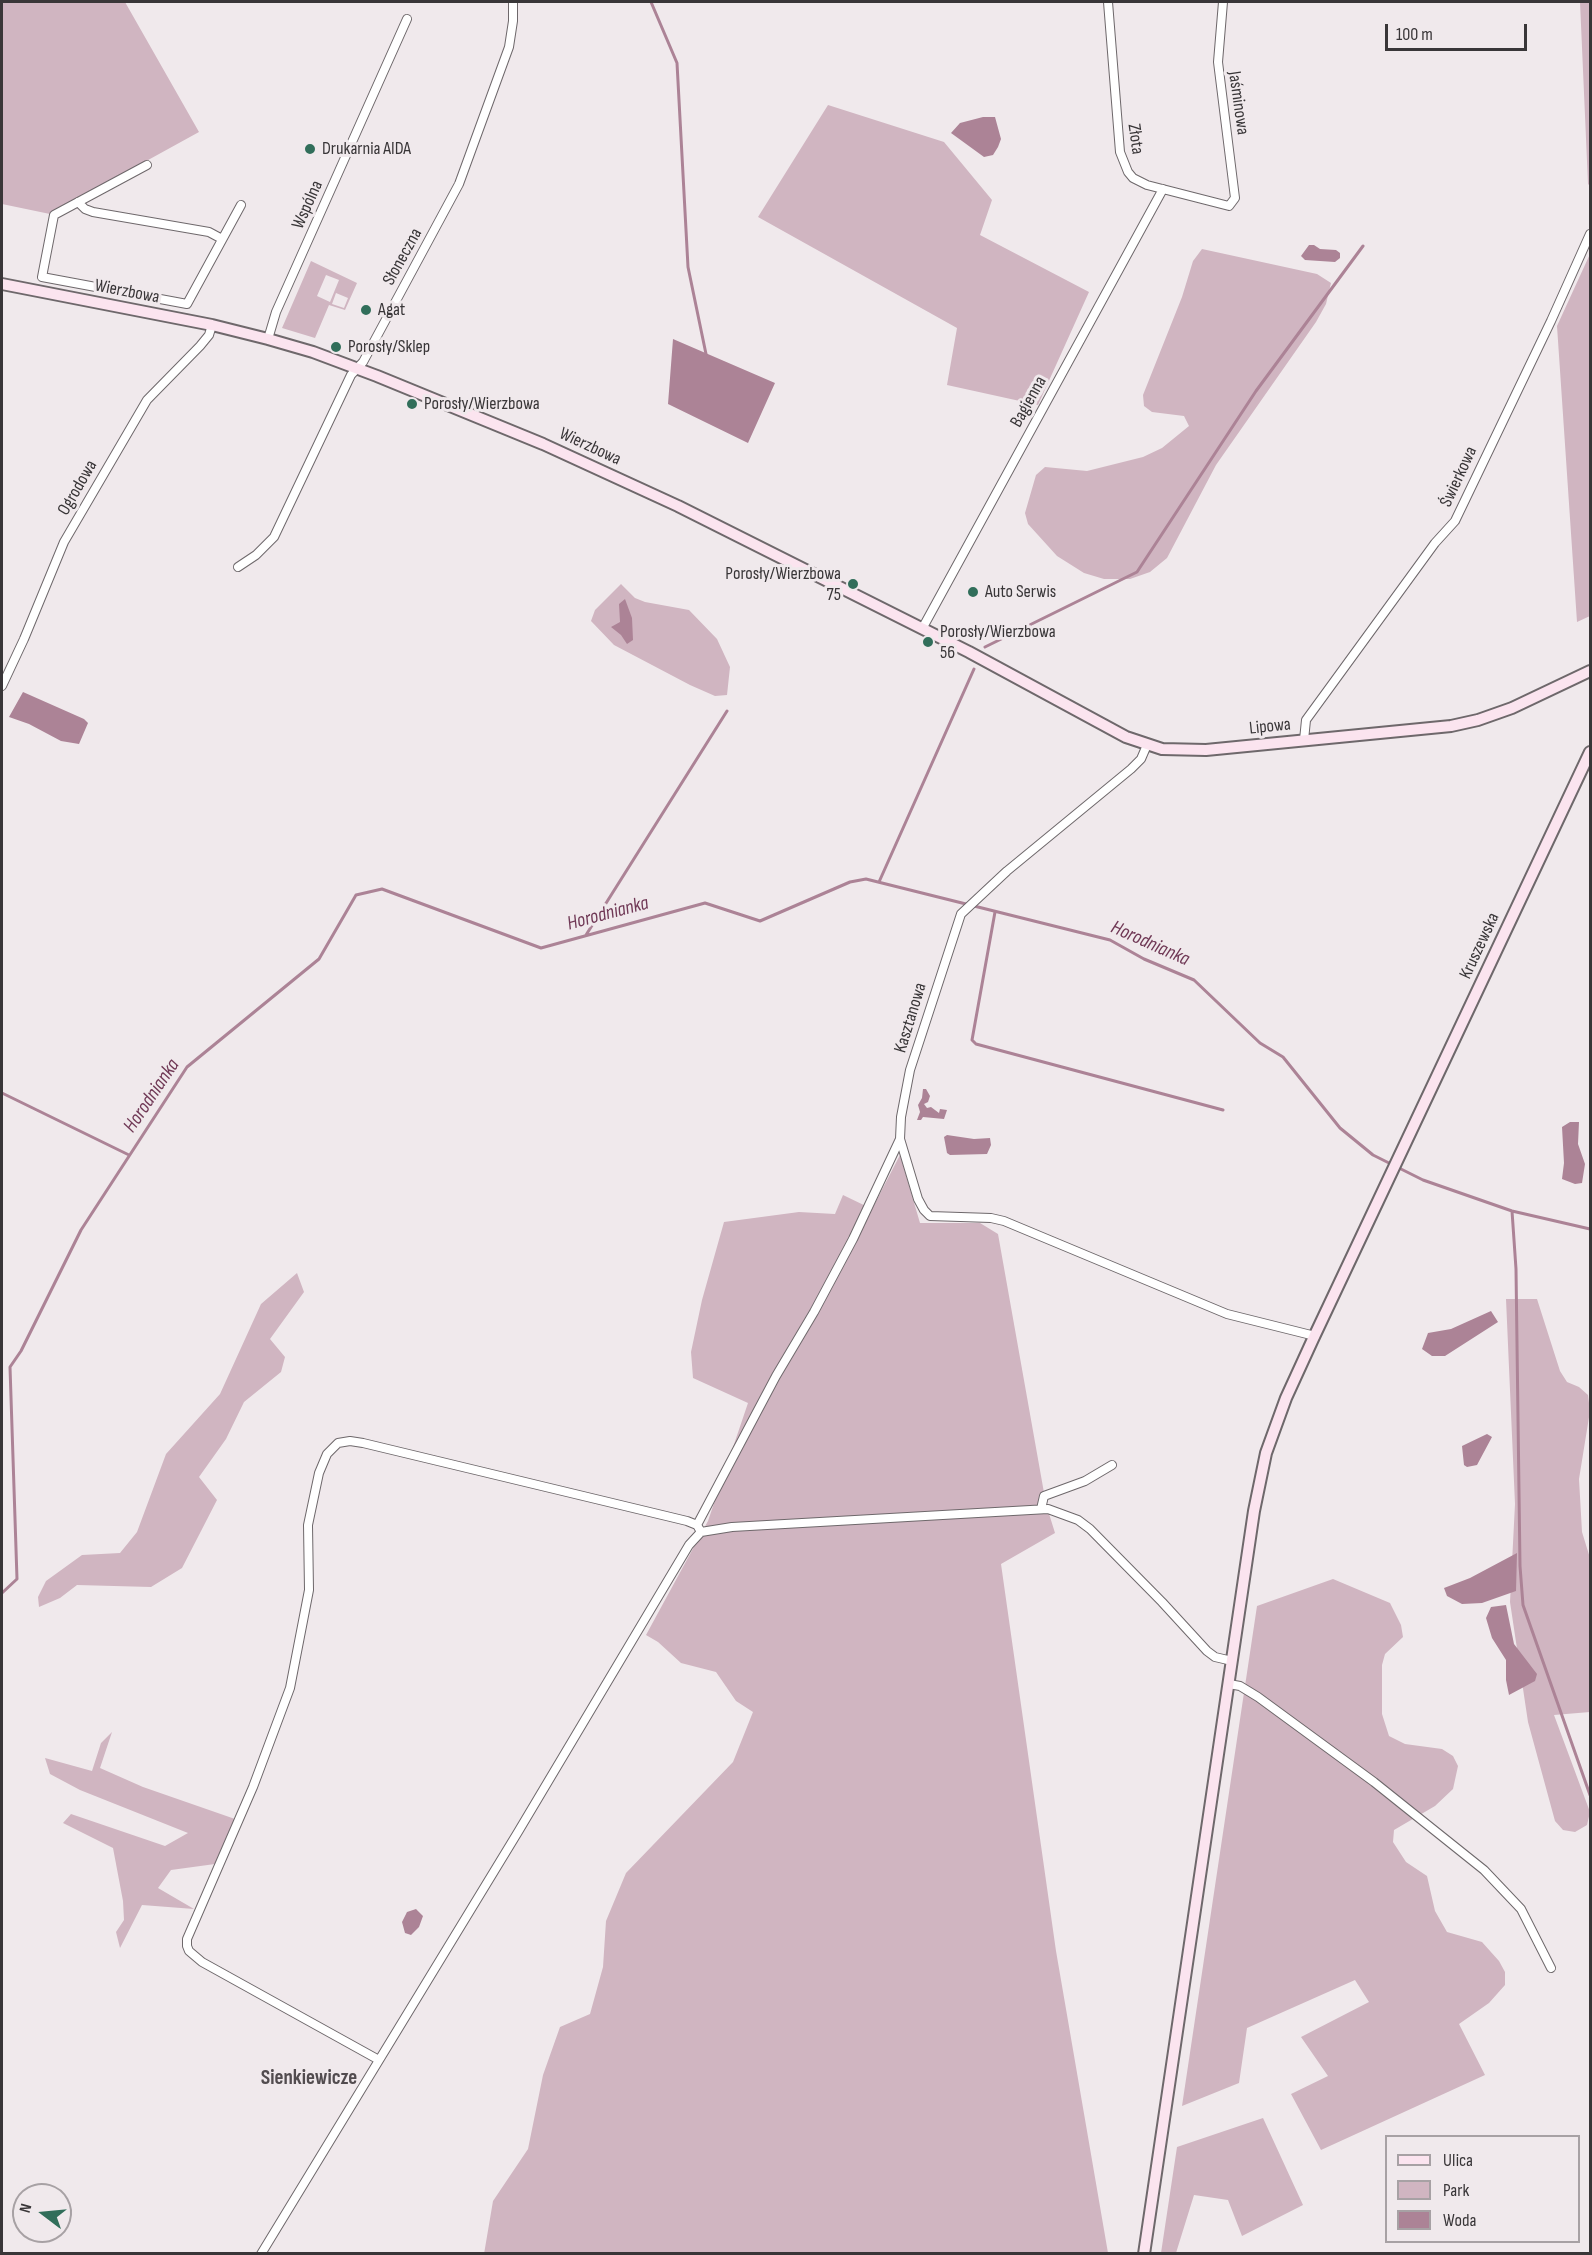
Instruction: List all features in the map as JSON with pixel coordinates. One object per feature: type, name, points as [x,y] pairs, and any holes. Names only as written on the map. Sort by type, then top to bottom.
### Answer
[{"type":"street","name":"Słoneczna","points":[[238,567],[256,555],[274,537],[351,375],[363,363],[459,184],[508,47],[513,21],[513,2]]},
{"type":"street","name":"Złota","points":[[1108,2],[1119,142],[1123,164],[1133,178],[1163,189],[1229,206]]},
{"type":"street","name":"Jaśminowa","points":[[1223,2],[1218,62],[1235,198],[1229,206]]},
{"type":"street","name":"Wspólna","points":[[268,339],[276,312],[407,19]]},
{"type":"street","points":[[39,291],[54,215],[147,165]]},
{"type":"street","name":"Bagienna","points":[[922,629],[1163,189]]},
{"type":"street","points":[[78,202],[93,212],[208,232],[222,238]]},
{"type":"street","points":[[184,320],[187,304],[241,205]]},
{"type":"street","name":"Świerkowa","points":[[1304,740],[1306,720],[1424,557],[1455,521],[1590,234]]},
{"type":"street","points":[[42,277],[187,304]]},
{"type":"street","name":"Wierzbowa","points":[[2,284],[212,325],[268,339],[358,368],[543,444],[678,506],[969,652]]},
{"type":"street","name":"Ogrodowa","points":[[2,686],[64,542],[147,399],[200,346],[209,335],[212,325]]},
{"type":"street","name":"Lipowa","points":[[969,652],[1126,737],[1162,749],[1206,750],[1428,729],[1478,720],[1512,708],[1589,671]]},
{"type":"street","name":"Kasztanowa","points":[[900,1139],[901,1117],[910,1070],[964,910],[1131,769],[1141,759],[1147,745]]},
{"type":"street","name":"Kruszewska","points":[[1144,2253],[1259,1479],[1273,1429],[1400,1153],[1590,752]]},
{"type":"street","points":[[900,1139],[918,1199],[930,1216],[991,1218],[1004,1221],[1227,1314],[1315,1336]]},
{"type":"street","points":[[261,2253],[518,1832],[699,1529],[776,1376],[853,1239],[900,1139]]},
{"type":"street","points":[[379,2060],[202,1962],[189,1951],[187,1946],[187,1939],[253,1787],[290,1688],[309,1590],[308,1525],[319,1473],[327,1454],[338,1443],[350,1441],[363,1443],[637,1508],[699,1529],[1041,1509],[1065,1514],[1090,1529],[1207,1651],[1215,1657],[1232,1661]]},
{"type":"street","points":[[1041,1509],[1044,1496],[1085,1481],[1112,1464]]},
{"type":"street","points":[[1229,1684],[1240,1686],[1258,1697],[1391,1795],[1484,1870],[1521,1909],[1551,1968]]},
{"type":"green space","points":[[2,2],[125,2],[199,132],[50,214],[2,204]]},
{"type":"green space","points":[[1580,2],[1590,2],[1590,186],[1588,184]]},
{"type":"green space","points":[[828,105],[944,142],[992,200],[980,235],[1089,292],[1038,405],[947,385],[957,328],[758,217]]},
{"type":"green space","points":[[1202,249],[1317,274],[1331,283],[1326,304],[1316,322],[1216,465],[1167,558],[1150,572],[1130,579],[1104,579],[1084,573],[1057,556],[1028,524],[1025,513],[1036,475],[1045,467],[1087,471],[1143,457],[1162,448],[1189,426],[1184,416],[1152,412],[1144,406],[1143,395],[1182,297],[1193,261]]},
{"type":"green space","points":[[1590,254],[1590,616],[1577,622],[1557,326]]},
{"type":"green space","points":[[311,261],[357,283],[345,310],[329,305],[315,338],[282,328]],"holes":[[[326,275],[339,280],[330,302],[317,296]],[[336,293],[348,298],[344,308],[332,304]]]},
{"type":"green space","points":[[621,584],[635,598],[645,602],[689,610],[717,639],[730,667],[727,695],[715,696],[690,685],[614,645],[591,621],[595,610]]},
{"type":"green space","points":[[900,1155],[920,1223],[980,1223],[998,1234],[1046,1504],[1055,1533],[1001,1564],[1056,1951],[1108,2253],[484,2254],[493,2201],[528,2149],[543,2075],[560,2027],[590,2014],[603,1967],[606,1921],[626,1873],[733,1762],[753,1712],[736,1701],[716,1672],[681,1663],[658,1642],[646,1635],[708,1521],[748,1403],[693,1378],[691,1352],[702,1300],[724,1222],[799,1212],[835,1214],[843,1195],[872,1209]]},
{"type":"green space","points":[[297,1273],[304,1292],[270,1339],[285,1357],[281,1372],[244,1402],[226,1439],[199,1477],[217,1500],[182,1568],[151,1587],[77,1585],[60,1598],[39,1607],[38,1597],[46,1581],[82,1555],[120,1553],[137,1532],[166,1454],[220,1394],[261,1304]]},
{"type":"green space","points":[[1506,1299],[1537,1299],[1560,1371],[1567,1382],[1579,1387],[1588,1395],[1590,1411],[1579,1479],[1582,1532],[1590,1558],[1590,1712],[1554,1715],[1590,1812],[1587,1825],[1575,1832],[1563,1830],[1555,1821],[1528,1722],[1510,1602],[1515,1504]]},
{"type":"green space","points":[[1333,1579],[1390,1603],[1401,1625],[1403,1637],[1385,1654],[1382,1665],[1382,1714],[1389,1736],[1405,1744],[1442,1749],[1453,1756],[1458,1766],[1453,1789],[1435,1806],[1394,1830],[1393,1842],[1406,1862],[1427,1876],[1435,1911],[1447,1932],[1482,1942],[1499,1961],[1505,1972],[1505,1985],[1489,2003],[1459,2024],[1485,2075],[1321,2150],[1291,2094],[1328,2076],[1301,2037],[1369,2002],[1355,1980],[1247,2028],[1239,2083],[1182,2106],[1257,1606]]},
{"type":"green space","points":[[112,1732],[100,1768],[143,1787],[235,1819],[215,1864],[171,1870],[158,1888],[194,1909],[142,1905],[120,1948],[116,1932],[124,1920],[123,1901],[113,1848],[63,1823],[71,1814],[165,1846],[188,1833],[80,1790],[50,1774],[45,1758],[92,1771],[101,1743]]},
{"type":"green space","points":[[1263,2118],[1303,2205],[1242,2236],[1228,2200],[1194,2195],[1176,2253],[1161,2253],[1177,2147]]},
{"type":"water","points":[[983,117],[995,117],[1001,139],[993,155],[984,157],[951,133],[960,123]]},
{"type":"water","points":[[1309,245],[1320,249],[1336,250],[1340,253],[1340,258],[1335,262],[1305,260],[1301,256]]},
{"type":"water","points":[[673,339],[775,383],[748,443],[668,404]]},
{"type":"water","points":[[625,599],[632,618],[633,640],[627,644],[611,627],[620,622],[619,604]]},
{"type":"water","points":[[23,692],[84,719],[88,723],[79,744],[61,741],[29,724],[9,717]]},
{"type":"water","points":[[923,1089],[926,1089],[930,1096],[928,1102],[924,1104],[927,1108],[931,1107],[939,1113],[940,1109],[947,1110],[944,1119],[923,1117],[917,1120],[920,1112],[918,1105]]},
{"type":"water","points":[[1570,1122],[1579,1122],[1578,1144],[1585,1164],[1582,1183],[1575,1184],[1562,1179],[1564,1163],[1562,1127]]},
{"type":"water","points":[[947,1135],[974,1139],[990,1138],[991,1145],[987,1154],[950,1155],[947,1153],[944,1137]]},
{"type":"water","points":[[1491,1311],[1498,1322],[1445,1356],[1432,1356],[1422,1349],[1428,1333],[1451,1329]]},
{"type":"water","points":[[1487,1434],[1492,1437],[1477,1465],[1467,1467],[1464,1465],[1462,1446]]},
{"type":"water","points":[[1517,1553],[1516,1591],[1482,1603],[1462,1604],[1447,1596],[1444,1588],[1470,1578]]},
{"type":"water","points":[[1506,1605],[1514,1644],[1537,1674],[1535,1681],[1509,1695],[1506,1660],[1492,1638],[1486,1618],[1491,1607]]},
{"type":"water","points":[[416,1909],[423,1916],[419,1927],[411,1935],[405,1933],[402,1922],[407,1912]]},
{"type":"waterway","points":[[651,2],[677,63],[688,267],[706,354]]},
{"type":"waterway","points":[[985,647],[1137,572],[1256,391],[1363,246]]},
{"type":"waterway","points":[[879,882],[974,669]]},
{"type":"waterway","points":[[586,935],[727,711]]},
{"type":"waterway","name":"Horodnianka","points":[[2,1593],[17,1579],[10,1367],[21,1351],[81,1230],[187,1067],[319,959],[356,895],[382,889],[541,948],[705,903],[760,921],[850,882],[866,879],[1110,940],[1144,959],[1194,980],[1260,1043],[1283,1057],[1340,1128],[1373,1155],[1423,1180],[1512,1211],[1590,1229]]},
{"type":"waterway","points":[[995,912],[972,1040],[976,1044],[1223,1110]]},
{"type":"waterway","points":[[2,1093],[129,1155]]},
{"type":"waterway","points":[[1512,1211],[1516,1269],[1520,1566],[1523,1605],[1590,1795]]},
{"type":"place","name":"Drukarnia AIDA","points":[[310,149]]},
{"type":"place","name":"Agat","points":[[366,310]]},
{"type":"place","name":"Porosły/Sklep","points":[[336,347]]},
{"type":"place","name":"Porosły/Wierzbowa","points":[[412,404]]},
{"type":"place","name":"Porosły/Wierzbowa 75","points":[[853,584]]},
{"type":"place","name":"Auto Serwis","points":[[973,592]]},
{"type":"place","name":"Porosły/Wierzbowa 56","points":[[928,642]]},
{"type":"district","name":"Sienkiewicze","points":[[309,2079]]}]
